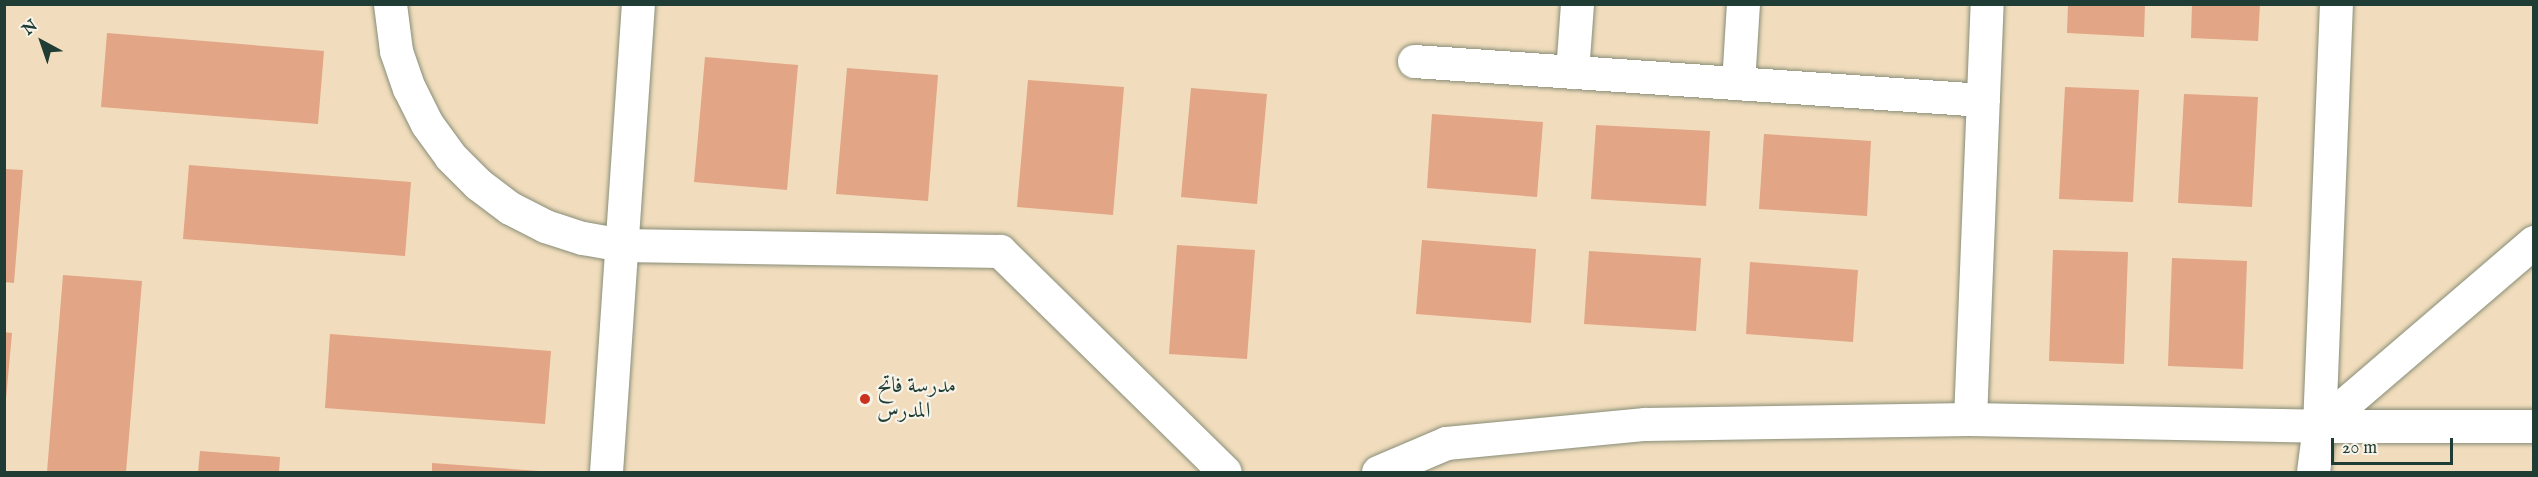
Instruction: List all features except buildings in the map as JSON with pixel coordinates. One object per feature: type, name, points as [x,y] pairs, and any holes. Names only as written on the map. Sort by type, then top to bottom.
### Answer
[{"type":"street","points":[[390,4],[396,51],[408,88],[427,124],[450,156],[478,184],[510,208],[564,232],[622,245],[1000,251],[1225,472]]},
{"type":"street","points":[[606,472],[639,4]]},
{"type":"street","points":[[1572,72],[1577,4]]},
{"type":"street","points":[[1738,83],[1743,4]]},
{"type":"street","points":[[1970,419],[1987,4]]},
{"type":"street","points":[[2313,472],[2319,426],[2337,4]]},
{"type":"street","points":[[1414,61],[1983,100]]},
{"type":"street","points":[[2319,426],[2534,242]]},
{"type":"street","points":[[1378,472],[1446,442],[1645,424],[1970,419],[2319,426],[2534,426]]},
{"type":"place","name":"مدرسة فاتح المدرس","points":[[865,399]]}]
